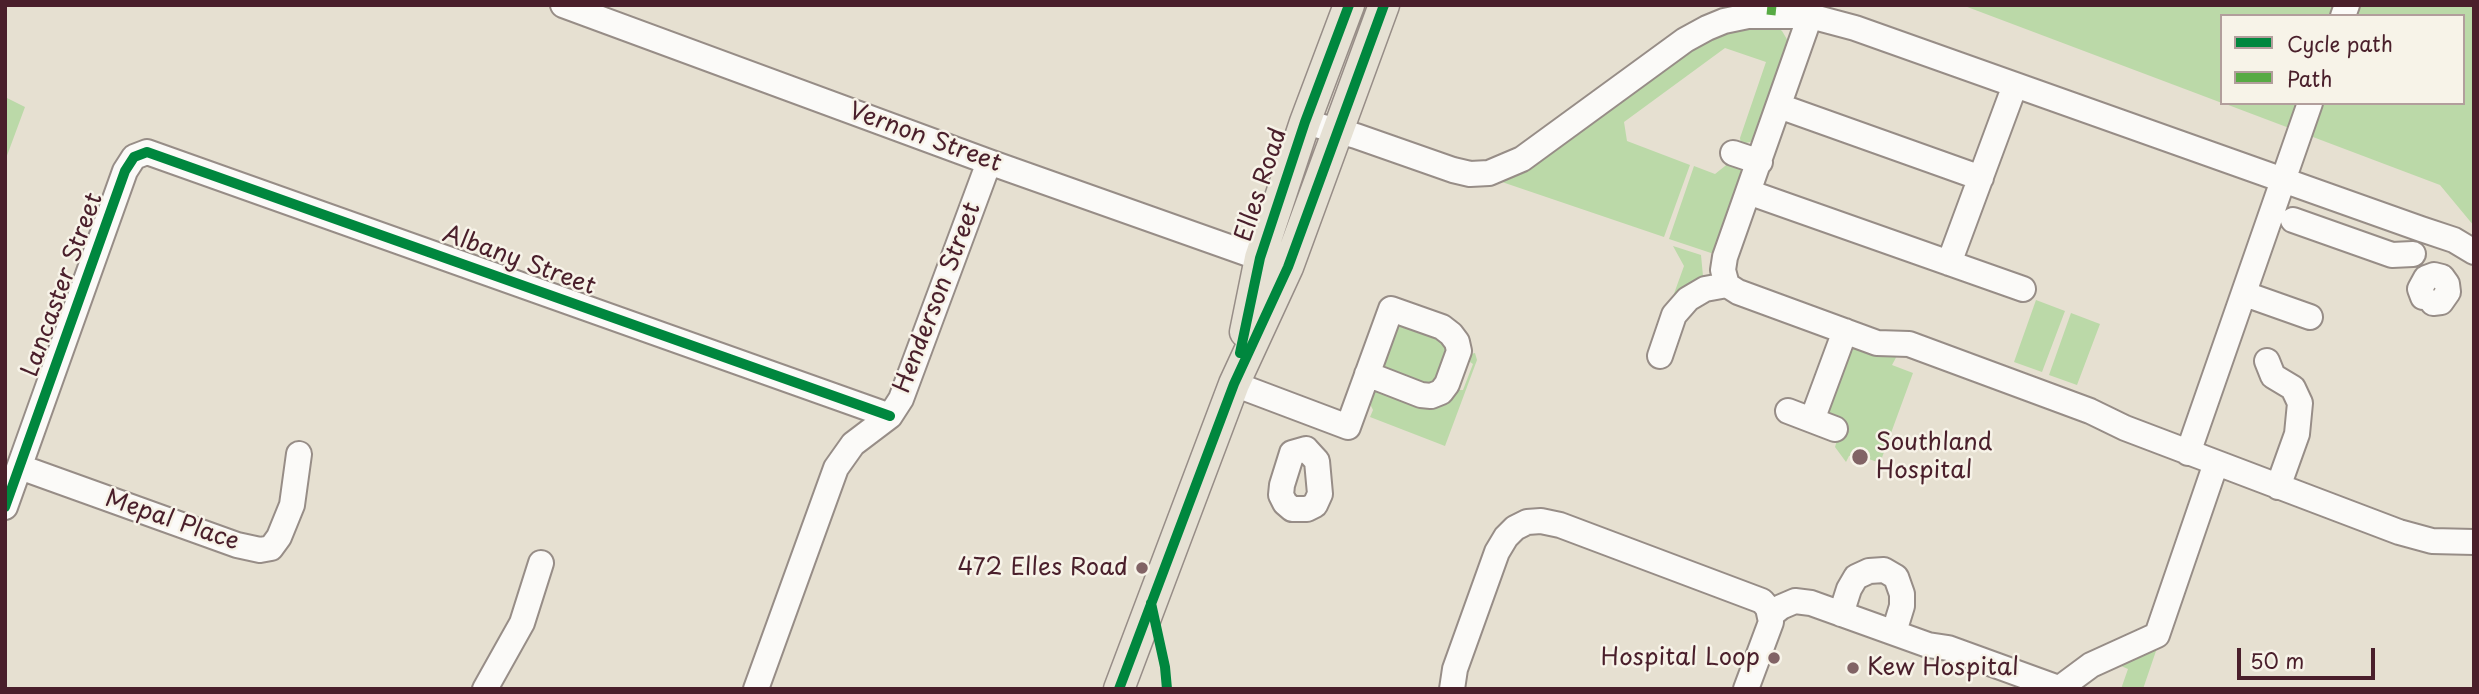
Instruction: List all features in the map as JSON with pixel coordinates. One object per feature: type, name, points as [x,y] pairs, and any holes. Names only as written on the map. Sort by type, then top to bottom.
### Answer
[{"type":"main road","name":"Elles Road","points":[[1119,689],[1234,384],[1274,263],[1305,122],[1349,5]]},
{"type":"main road","name":"Elles Road","points":[[1274,263],[1339,131],[1384,5]]},
{"type":"street","name":"Vernon Street","points":[[563,5],[989,162],[1274,263]]},
{"type":"street","points":[[1305,122],[1453,170],[1470,174],[1489,173],[1522,159],[1685,40],[1707,28],[1748,16],[1810,16],[1855,28],[2454,240],[2474,252]]},
{"type":"street","points":[[1810,16],[1724,260],[1723,271],[1727,285],[1738,292],[1877,343],[1909,344],[2090,411],[2188,453],[2399,533],[2432,541],[2474,542]]},
{"type":"street","points":[[1950,263],[2015,85]]},
{"type":"street","points":[[2188,453],[2310,105]]},
{"type":"street","points":[[1779,106],[1982,178]]},
{"type":"street","name":"Albany Street","points":[[134,157],[147,152],[161,155],[890,416]]},
{"type":"street","points":[[1733,153],[1759,162]]},
{"type":"street","name":"Lancaster Street","points":[[5,507],[125,171],[134,157]]},
{"type":"street","name":"Henderson Street","points":[[757,689],[836,468],[853,444],[890,416],[901,399],[989,162]]},
{"type":"street","points":[[1748,191],[2023,289]]},
{"type":"street","points":[[2292,220],[2383,252],[2398,256],[2413,254]]},
{"type":"street","points":[[2421,229],[2413,254],[2427,293]]},
{"type":"street","points":[[1660,356],[1674,315],[1688,299],[1705,289],[1727,285]]},
{"type":"street","points":[[2245,294],[2311,317]]},
{"type":"street","points":[[1812,420],[1845,331]]},
{"type":"street","points":[[1234,384],[1348,427],[1367,374]]},
{"type":"street","points":[[2267,376],[2293,388],[2300,403],[2297,433],[2278,487]]},
{"type":"street","points":[[1788,411],[1835,429]]},
{"type":"street","points":[[1306,449],[1317,415]]},
{"type":"street","name":"Mepal Place","points":[[20,467],[237,545],[260,550],[271,548],[279,537],[292,505],[299,454]]},
{"type":"street","points":[[1771,615],[1795,601],[1811,603],[2060,688],[2091,665],[2157,635],[2216,463]]},
{"type":"street","points":[[1458,687],[1455,669],[1497,552],[1515,528],[1527,522],[1541,521],[1560,525],[1762,601],[1771,615],[1771,622],[1746,689]]},
{"type":"street","points":[[485,689],[522,623],[541,564]]},
{"type":"street","points":[[1841,614],[1856,577],[1869,570],[1884,570],[1896,577],[1902,594],[1902,606],[1894,632]]},
{"type":"green space","points":[[1962,5],[2474,5],[2474,226],[2440,185],[2228,105],[2465,105],[2465,14],[2220,14],[2220,102]]},
{"type":"green space","points":[[1742,26],[1777,27],[1788,41],[1755,141],[1741,144],[1740,138],[1766,62],[1725,48],[1624,122],[1627,141],[1690,165],[1664,237],[1502,182],[1526,168],[1713,35]]},
{"type":"green space","points":[[5,97],[25,107],[5,161]]},
{"type":"green space","points":[[1730,162],[1740,166],[1743,171],[1723,231],[1719,233],[1721,237],[1715,252],[1669,239],[1694,166],[1715,174]]},
{"type":"green space","points":[[1673,246],[1701,255],[1703,276],[1700,284],[1662,327],[1684,266]]},
{"type":"green space","points":[[2036,300],[2065,311],[2042,372],[2014,362]]},
{"type":"green space","points":[[2071,313],[2100,324],[2077,385],[2049,375]]},
{"type":"green space","points":[[1396,323],[1436,335],[1443,341],[1447,350],[1433,386],[1381,371]]},
{"type":"green space","points":[[1853,347],[1899,352],[1892,365],[1913,373],[1880,463],[1855,454],[1849,456],[1846,462],[1835,447],[1842,423],[1829,418],[1826,411],[1834,389],[1838,388],[1848,352],[1852,352]]},
{"type":"green space","points":[[1475,353],[1477,360],[1445,446],[1370,417],[1373,410],[1369,402],[1372,389],[1463,390],[1473,364],[1470,362],[1471,354]]},
{"type":"green space","points":[[2157,648],[2143,689],[2121,689],[2128,669],[2119,665]]},
{"type":"marked path","points":[[1771,15],[1772,5]]},
{"type":"cycle path","points":[[1240,353],[1260,258],[1305,122],[1349,5]]},
{"type":"cycle path","points":[[1119,689],[1234,384],[1288,267],[1384,5]]},
{"type":"cycle path","points":[[5,507],[125,171],[134,157],[147,152],[890,416]]},
{"type":"cycle path","points":[[1151,603],[1167,689]]},
{"type":"place","name":"Southland Hospital","points":[[1860,457]]},
{"type":"place","name":"472 Elles Road","points":[[1142,568]]},
{"type":"place","name":"Hospital Loop","points":[[1774,658]]},
{"type":"place","name":"Kew Hospital","points":[[1853,668]]}]
